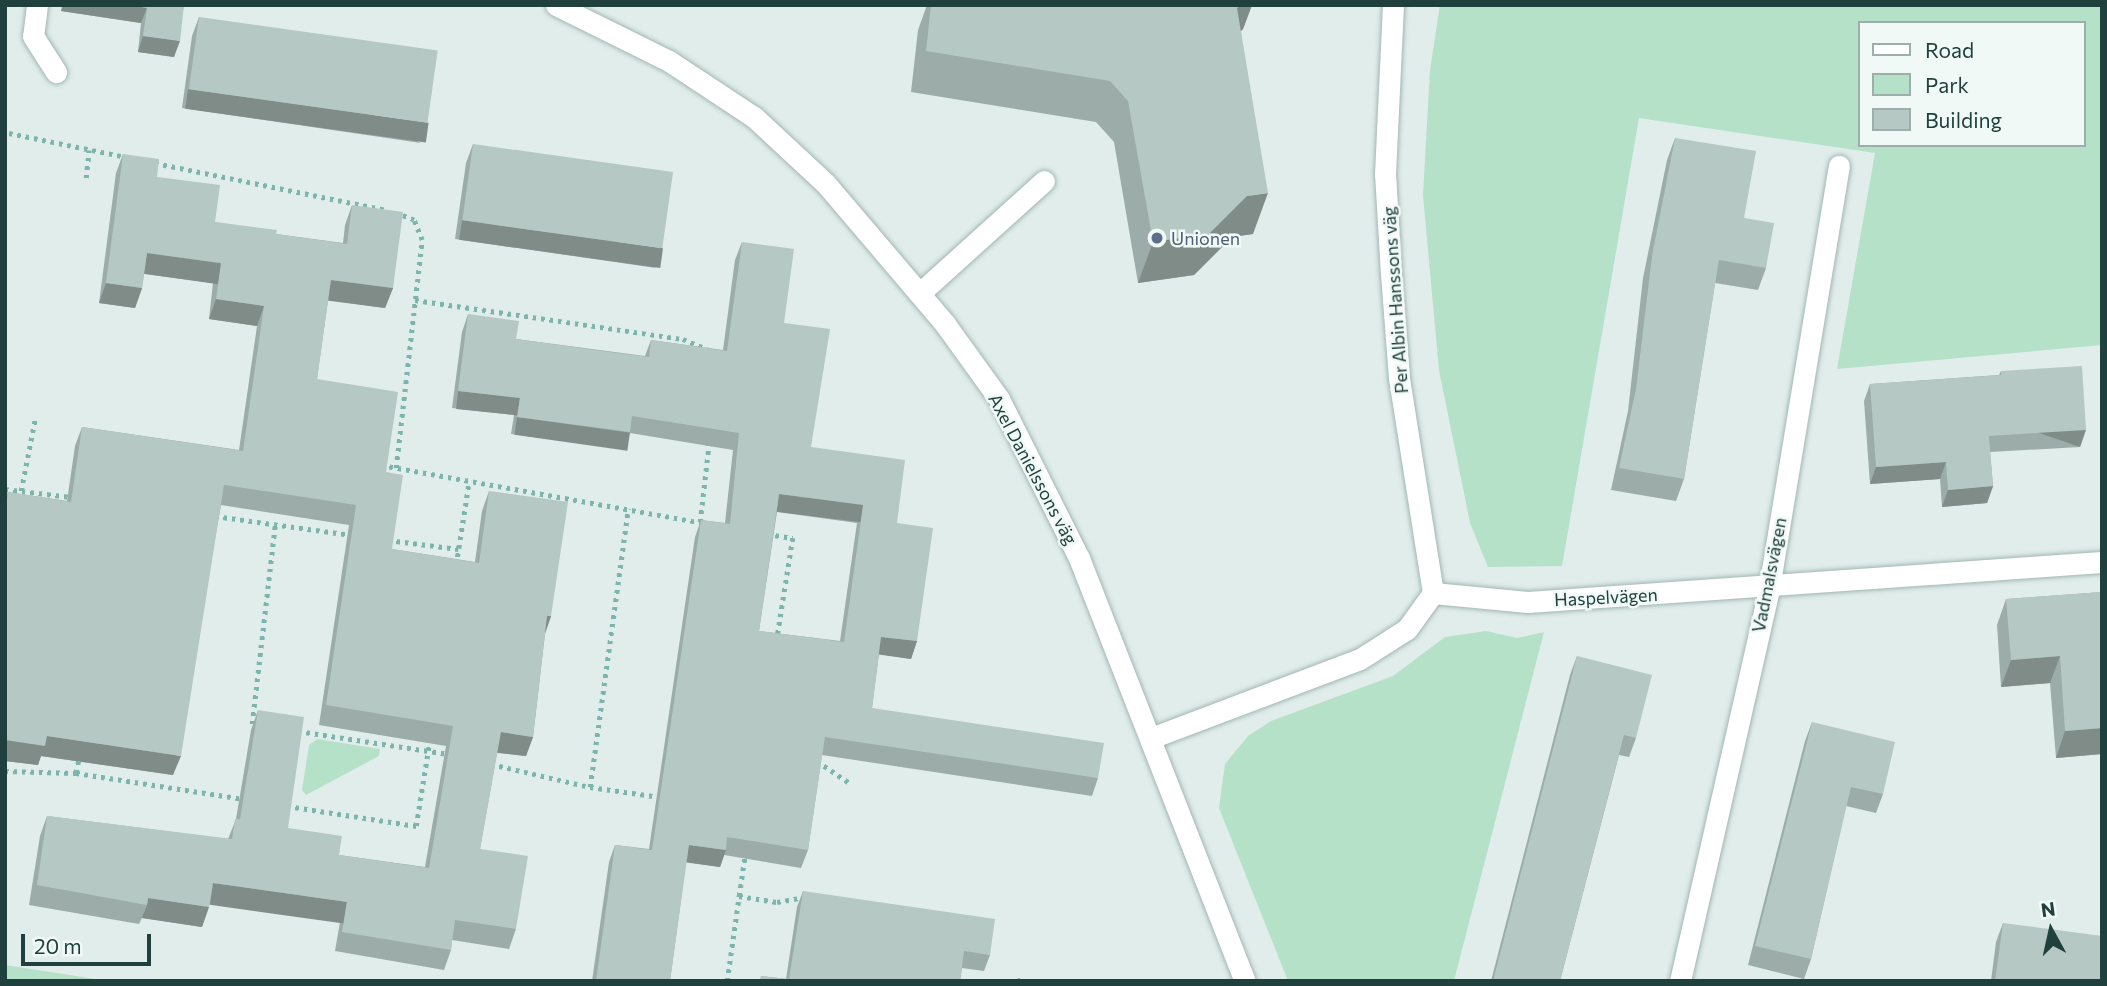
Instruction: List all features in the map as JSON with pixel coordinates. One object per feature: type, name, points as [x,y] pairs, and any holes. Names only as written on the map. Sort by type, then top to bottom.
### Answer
[{"type":"street","points":[[37,5],[33,36],[55,72]]},
{"type":"street","name":"Axel Danielssons väg","points":[[556,5],[669,61],[754,117],[826,184],[920,293],[999,400],[1079,558],[1245,981]]},
{"type":"street","name":"Per Albin Hanssons väg","points":[[1393,5],[1385,174],[1392,287],[1399,378],[1433,593]]},
{"type":"street","name":"Vadmalsvägen","points":[[1680,981],[1769,588],[1839,166]]},
{"type":"street","points":[[920,293],[1044,181]]},
{"type":"street","name":"Haspelvägen","points":[[1433,593],[1528,602],[1769,588],[2102,562]]},
{"type":"street","points":[[1151,738],[1360,659],[1407,629],[1433,593]]},
{"type":"path","points":[[9,133],[130,158]]},
{"type":"path","points":[[86,178],[89,150]]},
{"type":"path","points":[[143,160],[414,220],[422,240],[396,468]]},
{"type":"path","points":[[415,300],[683,339],[714,351]]},
{"type":"path","points":[[21,491],[35,419]]},
{"type":"path","points":[[700,522],[710,441]]},
{"type":"path","points":[[376,464],[713,525]]},
{"type":"path","points":[[454,576],[469,481]]},
{"type":"path","points":[[5,489],[83,499]]},
{"type":"path","points":[[590,787],[628,509]]},
{"type":"path","points":[[211,516],[367,537]]},
{"type":"path","points":[[265,726],[252,724],[275,524]]},
{"type":"path","points":[[753,531],[793,538],[776,646]]},
{"type":"path","points":[[380,538],[458,549]]},
{"type":"path","points":[[292,730],[455,756]]},
{"type":"path","points":[[280,805],[416,827],[430,736]]},
{"type":"path","points":[[76,773],[80,746]]},
{"type":"path","points":[[808,760],[820,762],[851,783]]},
{"type":"path","points":[[482,762],[590,787],[671,799]]},
{"type":"path","points":[[5,771],[76,773],[253,801]]},
{"type":"path","points":[[727,981],[746,847]]},
{"type":"path","points":[[739,896],[777,902],[816,896]]},
{"type":"path","points":[[1017,981],[1024,978]]},
{"type":"green space","points":[[1440,5],[2102,5],[2102,345],[1837,369],[1875,153],[1639,118],[1562,566],[1488,567],[1470,523],[1439,370],[1423,195],[1430,70]]},
{"type":"green space","points":[[1486,631],[1517,638],[1544,632],[1454,981],[1288,981],[1219,808],[1225,764],[1248,736],[1271,721],[1393,676],[1445,637]]},
{"type":"green space","points":[[317,739],[380,749],[379,756],[306,795],[302,790],[309,745]]},
{"type":"green space","points":[[5,965],[108,981],[5,981]]},
{"type":"building","points":[[131,5],[184,5],[180,41],[143,36],[147,8]]},
{"type":"building","points":[[931,5],[1240,5],[1237,8],[1268,193],[1247,196],[1209,234],[1153,242],[1128,101],[1110,81],[926,51]]},
{"type":"building","points":[[199,17],[438,51],[427,123],[189,89]]},
{"type":"building","points":[[1675,138],[1756,151],[1744,218],[1774,223],[1766,268],[1719,260],[1684,479],[1619,468],[1636,389],[1652,256]]},
{"type":"building","points":[[473,144],[673,172],[662,248],[462,220]]},
{"type":"building","points":[[123,154],[159,159],[157,177],[220,185],[215,222],[277,230],[276,234],[347,244],[352,205],[403,212],[393,288],[331,280],[317,379],[398,392],[386,472],[403,475],[392,549],[479,563],[489,491],[568,502],[551,616],[547,616],[533,737],[501,732],[480,849],[528,856],[516,929],[455,920],[451,950],[342,932],[347,902],[213,883],[209,907],[148,898],[147,905],[37,885],[47,816],[232,839],[235,819],[240,819],[258,710],[304,717],[288,828],[342,836],[339,855],[429,868],[453,726],[326,705],[356,505],[224,485],[181,756],[47,736],[45,746],[5,740],[5,512],[8,492],[71,502],[82,427],[243,451],[264,306],[216,299],[221,263],[147,253],[142,288],[106,283]]},
{"type":"building","points":[[742,242],[794,249],[784,323],[830,329],[811,447],[905,460],[897,523],[933,528],[917,641],[881,637],[872,708],[1104,743],[1098,778],[825,737],[808,850],[727,837],[726,850],[689,845],[670,981],[596,981],[615,845],[652,850],[701,520],[730,524],[739,433],[632,416],[630,432],[517,417],[520,398],[458,391],[468,314],[519,321],[516,339],[649,357],[651,340],[727,351]],"holes":[[[779,494],[863,505],[844,642],[759,631]]]},
{"type":"building","points":[[2082,366],[2086,430],[1989,436],[1993,486],[1948,490],[1946,462],[1876,467],[1870,384],[2001,375],[2001,371]]},
{"type":"building","points":[[2102,592],[2102,728],[2065,731],[2060,656],[2011,660],[2006,599]]},
{"type":"building","points":[[1577,656],[1652,675],[1636,738],[1624,735],[1560,981],[1493,981]]},
{"type":"building","points":[[1812,722],[1895,742],[1883,794],[1851,787],[1811,959],[1755,946]]},
{"type":"building","points":[[803,891],[995,919],[990,955],[964,951],[960,981],[761,981],[761,976],[789,979]]},
{"type":"building","points":[[2003,923],[2102,936],[2102,981],[1995,981]]},
{"type":"place","name":"Unionen","points":[[1157,238]]}]
